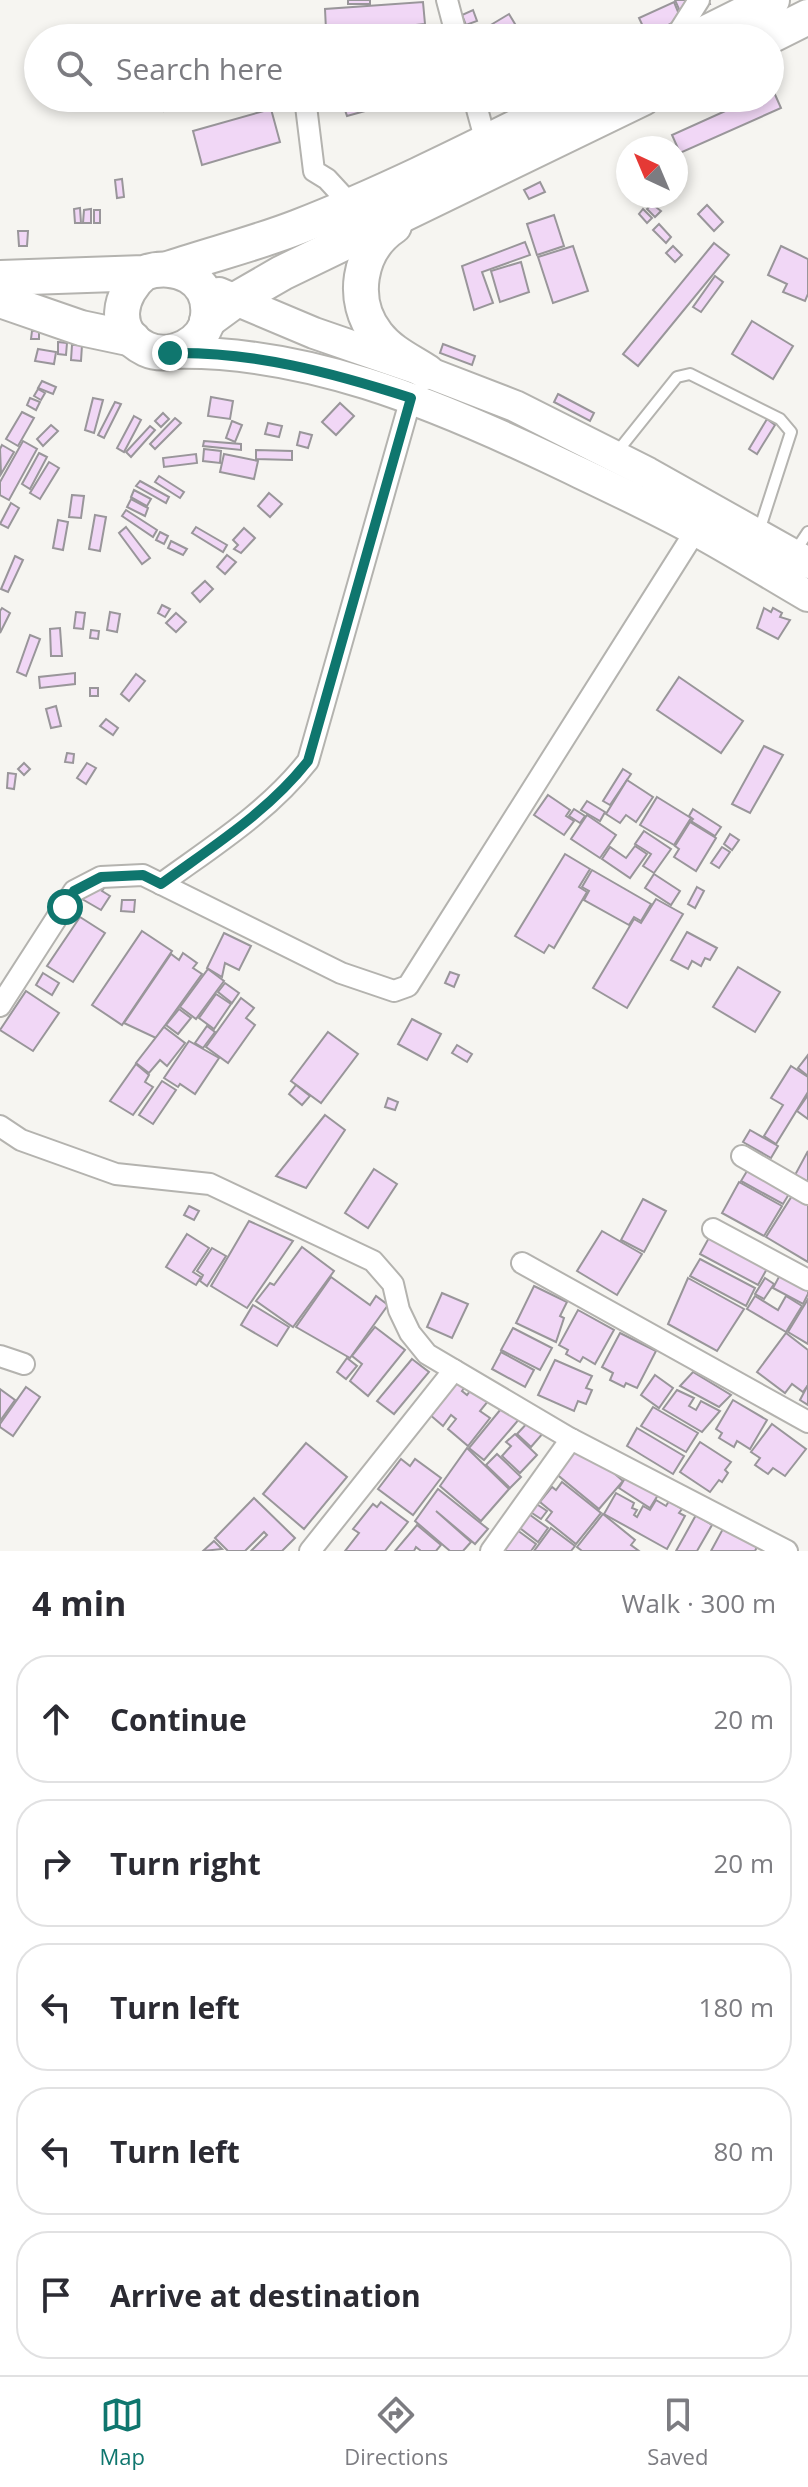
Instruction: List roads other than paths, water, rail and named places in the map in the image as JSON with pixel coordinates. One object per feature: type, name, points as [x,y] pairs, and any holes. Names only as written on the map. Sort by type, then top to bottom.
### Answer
[{"type":"highway","points":[[724,24],[772,0]]},
{"type":"highway","points":[[784,29],[808,17]]},
{"type":"highway","points":[[547,112],[351,205],[257,242],[157,270],[132,282],[124,296],[124,326],[143,348],[156,353],[170,353],[184,348],[196,339],[207,321],[282,273],[614,112]]},
{"type":"highway","points":[[419,385],[399,355],[378,337],[363,310],[361,281],[369,251],[377,240],[432,201]]},
{"type":"highway","points":[[0,278],[157,270],[185,272],[200,286],[207,300],[207,321]]},
{"type":"highway","points":[[0,300],[81,328],[133,339]]},
{"type":"main road","points":[[200,286],[237,299],[419,385],[491,431],[696,530],[808,596]]},
{"type":"main road","points":[[170,353],[241,356],[365,383],[419,385],[515,406],[614,455],[758,533],[803,550]]},
{"type":"street","points":[[447,0],[453,24]]},
{"type":"street","points":[[684,24],[699,0]]},
{"type":"street","points":[[307,112],[314,171],[327,179],[351,205]]},
{"type":"street","points":[[478,112],[486,142]]},
{"type":"street","points":[[161,884],[265,808],[291,784],[308,761],[419,385]]},
{"type":"street","points":[[0,1006],[74,891],[101,877],[127,874],[143,875],[341,973],[394,991],[408,986],[696,530]]},
{"type":"street","points":[[0,1126],[21,1140],[116,1174],[210,1184],[373,1261],[393,1284],[399,1310],[410,1333],[427,1354],[571,1439],[787,1551]]},
{"type":"street","points":[[742,1156],[808,1194]]},
{"type":"street","points":[[713,1229],[808,1280]]},
{"type":"street","points":[[522,1263],[808,1422]]},
{"type":"street","points":[[0,1356],[24,1364]]},
{"type":"street","points":[[310,1551],[454,1370]]},
{"type":"street","points":[[491,1551],[571,1439]]},
{"type":"lane","points":[[614,455],[677,377],[690,374],[780,419],[791,432],[758,533]]}]
